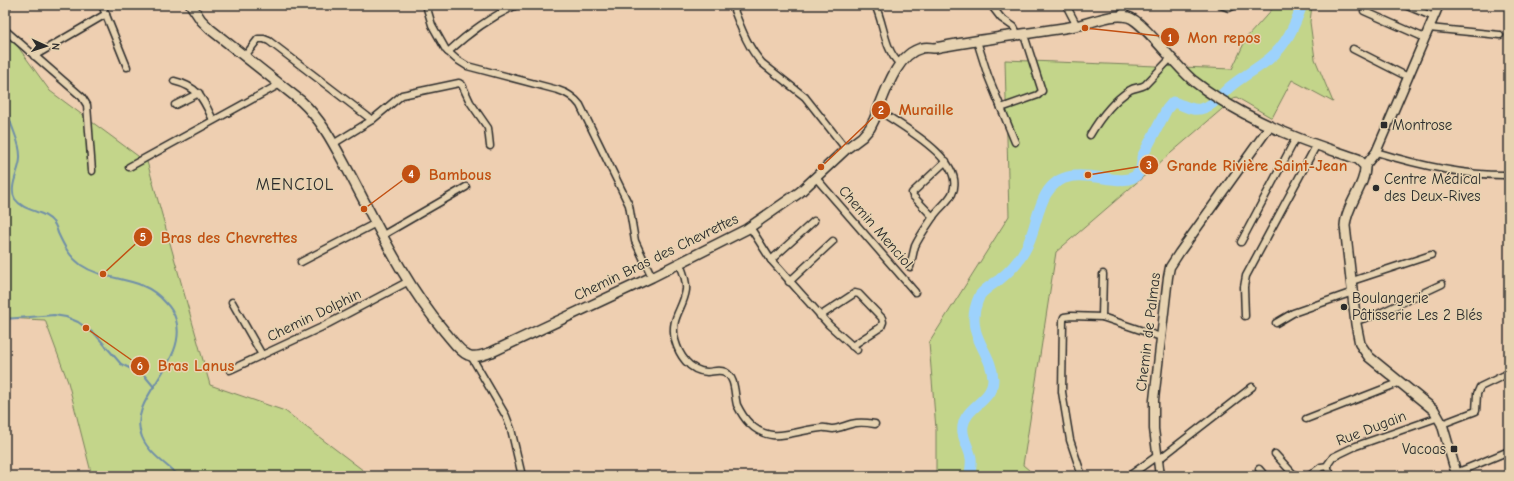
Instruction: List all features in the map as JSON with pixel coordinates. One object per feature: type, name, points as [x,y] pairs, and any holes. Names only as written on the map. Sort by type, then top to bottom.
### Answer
[{"type":"main road","points":[[191,5],[201,20],[210,29],[280,84],[313,112],[321,122],[409,281],[435,320],[462,352],[471,356]]},
{"type":"main road","points":[[899,63],[922,48],[935,48],[1077,26],[1121,16],[1129,17],[1135,19],[1187,76],[1204,88],[1270,126],[1296,138],[1358,159],[1365,166],[1364,175],[1346,220],[1356,321],[1360,344],[1364,351],[1428,404],[1441,421],[1456,475]]},
{"type":"main road","name":"Chemin Bras des Chevrettes","points":[[471,356],[492,352],[652,278],[750,226],[800,192],[846,149],[862,137],[870,128],[899,63]]},
{"type":"street","points":[[102,5],[127,67]]},
{"type":"street","points":[[426,5],[432,25],[448,52],[467,66],[565,92],[576,100],[580,105],[629,205],[635,241],[652,278]]},
{"type":"street","points":[[448,52],[475,28],[492,17],[517,5]]},
{"type":"street","points":[[732,5],[741,27],[757,58],[805,97],[820,114],[846,149]]},
{"type":"street","points":[[875,5],[889,46],[899,63]]},
{"type":"street","points":[[991,5],[1001,18],[1014,27],[1021,35],[1042,91],[1038,95],[1001,108]]},
{"type":"street","points":[[1066,5],[1077,26]]},
{"type":"street","points":[[1121,16],[1127,5]]},
{"type":"street","points":[[1221,5],[1229,8],[1235,5]]},
{"type":"street","points":[[1405,5],[1434,17]]},
{"type":"street","points":[[1365,166],[1376,152],[1439,5]]},
{"type":"street","points":[[1364,11],[1425,38]]},
{"type":"street","points":[[34,56],[106,14]]},
{"type":"street","points":[[1429,28],[1500,35]]},
{"type":"street","points":[[5,30],[34,56],[74,88],[87,105],[92,171]]},
{"type":"street","points":[[245,56],[258,39],[269,41],[372,120]]},
{"type":"street","points":[[977,41],[988,76],[1015,142]]},
{"type":"street","points":[[1353,49],[1408,77]]},
{"type":"street","points":[[1090,135],[1100,118],[1110,107],[1130,90],[1141,88],[1145,85],[1171,58]]},
{"type":"street","points":[[174,81],[182,83],[199,93],[214,120]]},
{"type":"street","points":[[333,144],[372,120],[402,95],[459,83],[488,128],[490,146]]},
{"type":"street","points":[[129,167],[280,84]]},
{"type":"street","points":[[175,105],[199,93]]},
{"type":"street","name":"Chemin Menciol","points":[[878,110],[936,151],[946,161],[953,173],[953,190],[948,199],[933,217],[916,245],[910,267]]},
{"type":"street","name":"Chemin de Palmas","points":[[1160,476],[1154,415],[1166,288],[1170,266],[1270,126]]},
{"type":"street","points":[[1241,242],[1296,138]]},
{"type":"street","points":[[1246,316],[1244,287],[1246,276],[1317,144]]},
{"type":"street","points":[[1376,152],[1429,166],[1493,175],[1509,175]]},
{"type":"street","points":[[933,217],[913,196],[912,193],[946,161]]},
{"type":"street","name":"Chemin Menciol","points":[[816,178],[915,292]]},
{"type":"street","points":[[383,235],[466,187]]},
{"type":"street","points":[[771,260],[814,221]]},
{"type":"street","points":[[301,262],[376,223]]},
{"type":"street","points":[[750,226],[771,260],[789,282],[820,316],[854,348],[881,327],[883,322],[882,318],[859,294],[855,293],[820,316]]},
{"type":"street","points":[[789,282],[833,241]]},
{"type":"street","points":[[1352,281],[1431,255]]},
{"type":"street","points":[[680,264],[685,276],[686,289],[675,318],[674,326],[677,348],[683,359],[692,367],[700,371],[707,372],[721,371],[728,375],[733,383],[738,407],[749,423],[758,430],[767,434],[778,435],[788,435],[822,428],[832,429],[857,422],[875,424]]},
{"type":"street","points":[[1102,317],[1103,274]]},
{"type":"street","name":"Chemin Dolphin","points":[[230,370],[326,325],[409,281]]},
{"type":"street","points":[[1356,321],[1378,314],[1442,284]]},
{"type":"street","points":[[1276,322],[1348,292],[1353,292]]},
{"type":"street","points":[[232,302],[262,355]]},
{"type":"street","points":[[1082,476],[1070,440],[1062,392],[1064,317],[1102,317],[1161,337]]},
{"type":"street","points":[[471,356],[506,416],[511,429],[522,476]]},
{"type":"street","name":"Rue Dugain","points":[[1332,476],[1328,466],[1333,457],[1356,446],[1476,411],[1477,394],[1480,387],[1509,373]]},
{"type":"street","points":[[1306,419],[1401,382]]},
{"type":"street","points":[[1129,476],[1158,458],[1252,387]]},
{"type":"street","points":[[1456,475],[1509,451]]},
{"type":"street","points":[[1276,454],[1296,476]]},
{"type":"street","points":[[1309,476],[1321,467],[1328,466]]},
{"type":"street","points":[[1259,469],[1265,476]]},
{"type":"green space","points":[[1276,5],[1312,5],[1310,22],[1315,59],[1333,102],[1292,80],[1272,118],[1236,97],[1056,252],[1023,465],[1036,476],[936,476],[936,429],[929,343],[1009,216],[1005,60],[1232,69],[1247,37]]},
{"type":"green space","points":[[5,29],[50,91],[142,159],[146,158],[210,385],[285,411],[364,471],[365,476],[92,476],[68,382],[45,320],[5,318]]},
{"type":"waterway","points":[[970,476],[971,458],[964,438],[963,426],[969,413],[989,393],[992,387],[993,379],[989,361],[975,329],[975,307],[980,295],[999,280],[1023,254],[1046,194],[1056,183],[1067,177],[1094,176],[1119,180],[1130,179],[1138,174],[1142,164],[1142,157],[1167,109],[1173,102],[1197,109],[1205,108],[1213,103],[1231,86],[1275,54],[1289,35],[1302,5]]},
{"type":"waterway","points":[[5,96],[11,125],[20,153],[13,189],[15,199],[23,206],[49,218],[55,225],[67,250],[81,265],[91,271],[145,287],[156,293],[170,308],[174,315],[178,336],[174,351],[142,409],[139,423],[142,437],[148,448],[162,462],[181,476]]},
{"type":"waterway","points":[[5,319],[54,315],[66,317],[78,322],[96,335],[121,364],[144,375],[154,387]]},
{"type":"place","name":"Mon repos","points":[[1085,28]]},
{"type":"place","name":"Montrose","points":[[1384,125]]},
{"type":"place","name":"Muraille","points":[[821,167]]},
{"type":"place","name":"Grande Rivière Saint-Jean","points":[[1088,175]]},
{"type":"place","name":"Centre Médical des Deux-Rives","points":[[1376,188]]},
{"type":"place","name":"Bambous","points":[[364,209]]},
{"type":"place","name":"Bras des Chevrettes","points":[[103,274]]},
{"type":"place","name":"Boulangerie Pâtisserie Les 2 Blés","points":[[1344,307]]},
{"type":"place","name":"Bras Lanus","points":[[86,328]]},
{"type":"place","name":"Vacoas","points":[[1454,449]]},
{"type":"district","name":"MENCIOL","points":[[295,184]]}]
